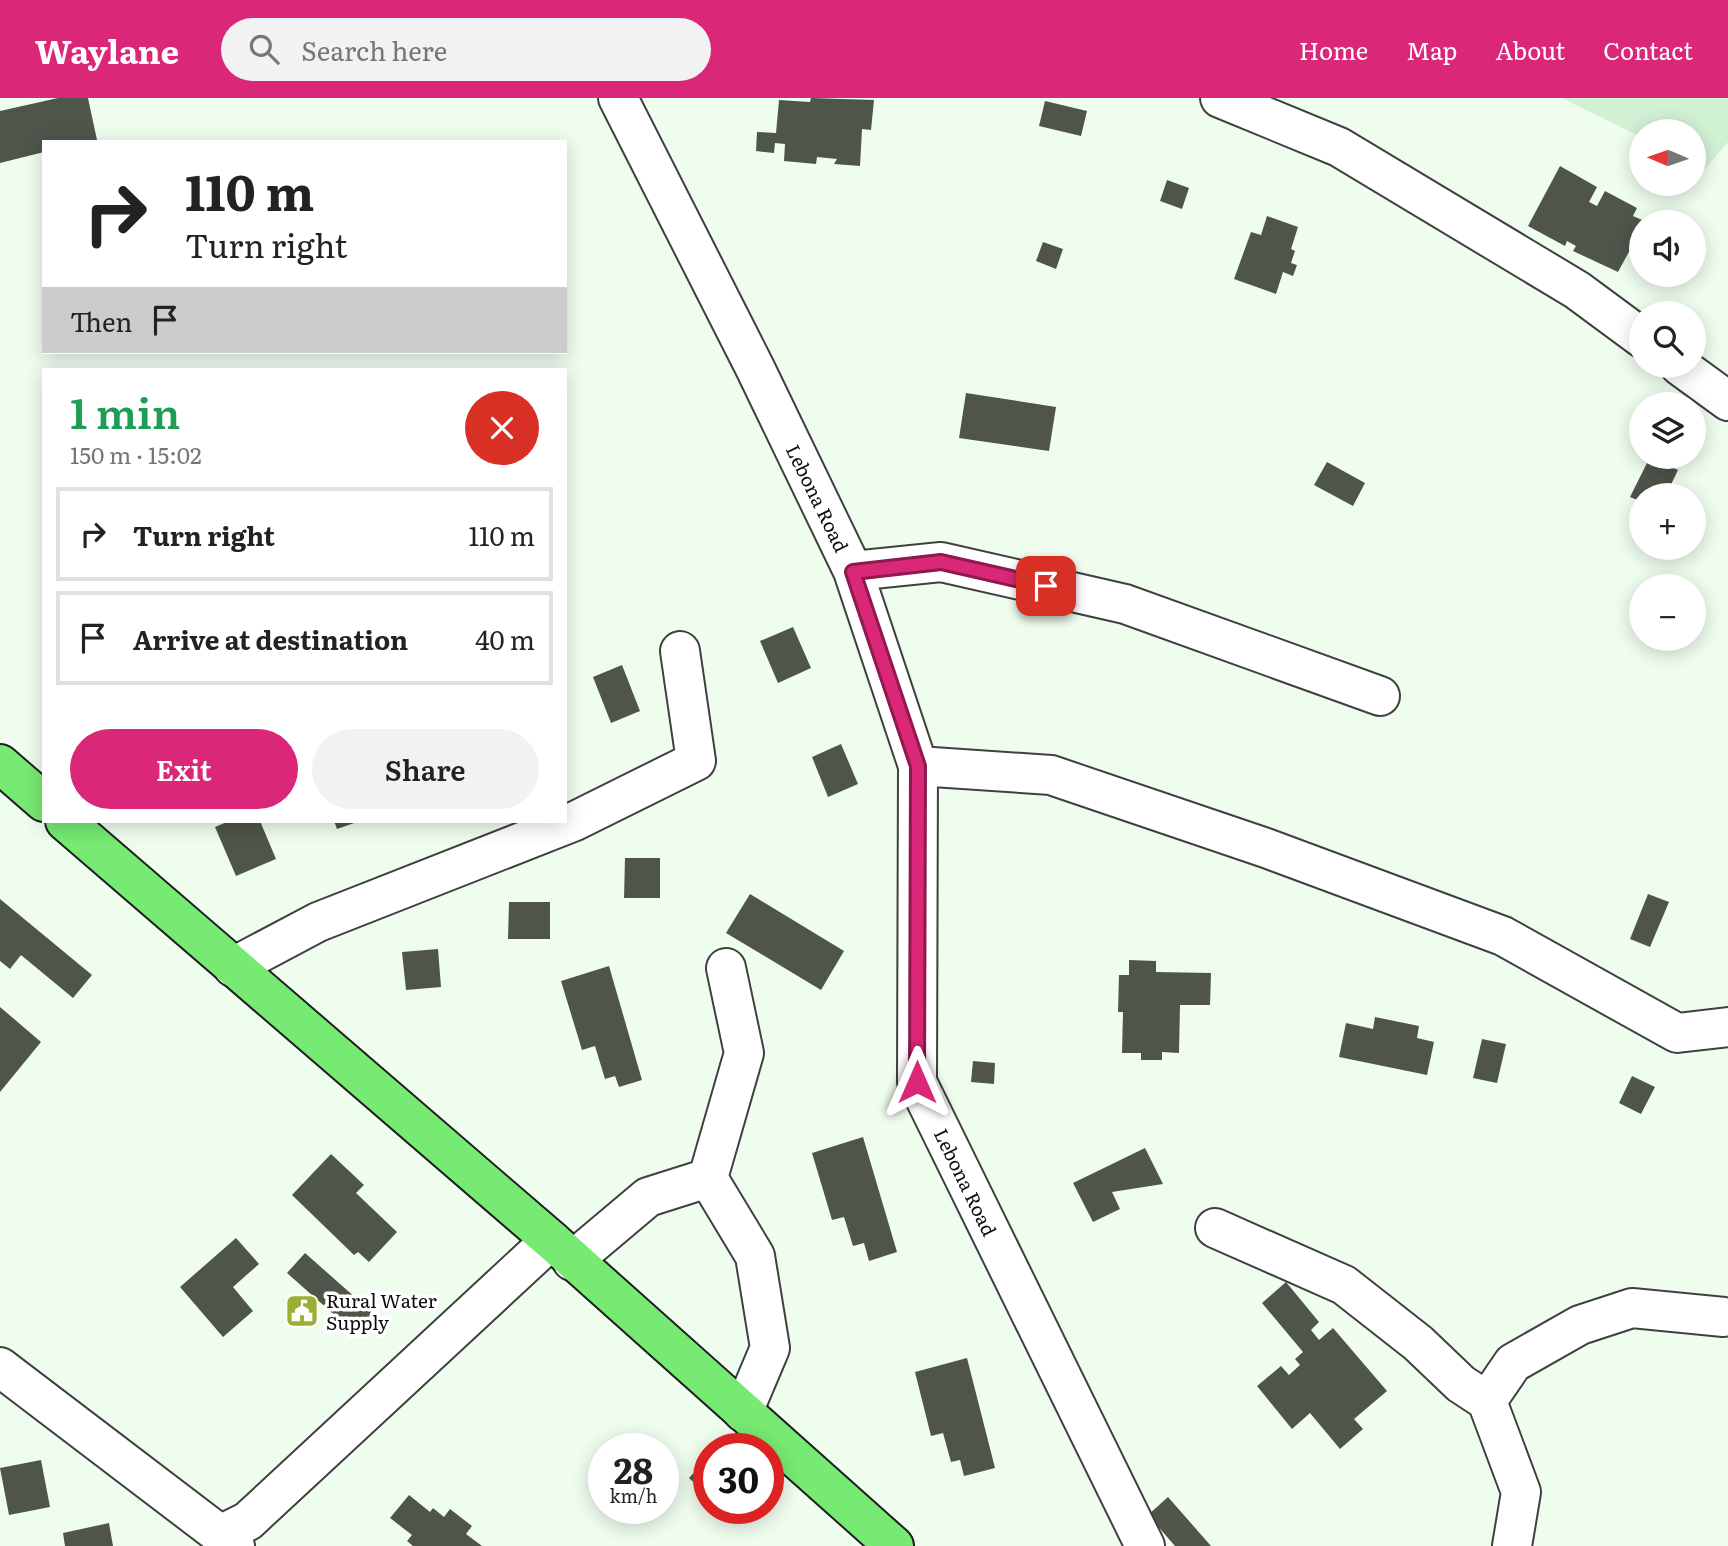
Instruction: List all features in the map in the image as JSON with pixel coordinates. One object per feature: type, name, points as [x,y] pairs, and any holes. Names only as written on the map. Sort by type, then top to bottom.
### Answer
[{"type":"main road","points":[[0,764],[42,800]]},
{"type":"main road","points":[[67,823],[562,1250],[894,1546]]},
{"type":"street","name":"Lebona Road","points":[[618,98],[755,368],[853,572],[918,766],[917,1082],[1145,1546]]},
{"type":"street","points":[[1220,98],[1339,147],[1577,290],[1629,328]]},
{"type":"street","points":[[1696,378],[1728,401]]},
{"type":"street","points":[[853,572],[941,562],[1125,604],[1380,696]]},
{"type":"street","points":[[233,967],[318,922],[575,821],[696,761],[680,651]]},
{"type":"street","points":[[918,766],[1051,775],[1266,848],[1503,936],[1677,1033],[1728,1027]]},
{"type":"street","points":[[726,968],[744,1053],[708,1178],[755,1256],[770,1348],[743,1412]]},
{"type":"street","points":[[0,1367],[229,1540],[562,1250],[648,1196],[708,1178]]},
{"type":"street","points":[[1215,1228],[1344,1285],[1418,1343],[1461,1384],[1487,1401],[1521,1492],[1511,1546]]},
{"type":"street","points":[[1487,1401],[1513,1363],[1580,1325],[1632,1308],[1724,1317]]},
{"type":"green space","points":[[1562,98],[1728,98],[1728,142],[1706,168],[1706,119],[1629,119],[1629,131]]},
{"type":"building","points":[[58,98],[88,98],[97,140],[42,140],[42,152],[0,163],[0,111]]},
{"type":"building","points":[[811,98],[874,100],[871,130],[862,129],[860,166],[834,164],[837,159],[817,157],[816,164],[784,161],[785,144],[775,143],[774,153],[756,151],[757,132],[776,133],[779,100],[810,102]]},
{"type":"building","points":[[1045,101],[1087,111],[1081,136],[1039,126]]},
{"type":"building","points":[[1560,166],[1597,187],[1589,202],[1597,206],[1605,191],[1637,208],[1629,210],[1629,252],[1618,272],[1573,251],[1576,246],[1567,241],[1565,246],[1528,226]]},
{"type":"building","points":[[1167,180],[1189,188],[1182,209],[1160,201]]},
{"type":"building","points":[[1267,216],[1298,227],[1291,249],[1295,251],[1291,263],[1297,265],[1293,276],[1283,272],[1276,294],[1234,279],[1251,232],[1261,235]]},
{"type":"building","points":[[1043,242],[1063,249],[1056,269],[1036,261]]},
{"type":"building","points":[[966,393],[1056,407],[1049,451],[959,438]]},
{"type":"building","points":[[1327,462],[1365,483],[1353,506],[1314,485]]},
{"type":"building","points":[[1644,469],[1678,470],[1672,483],[1637,483]]},
{"type":"building","points":[[793,627],[811,668],[778,683],[760,641]]},
{"type":"building","points":[[622,665],[640,711],[611,723],[593,677]]},
{"type":"building","points":[[841,744],[858,784],[828,797],[812,757]]},
{"type":"building","points":[[224,823],[261,823],[276,859],[236,876],[215,827]]},
{"type":"building","points":[[335,823],[354,823],[337,829]]},
{"type":"building","points":[[625,858],[660,858],[660,898],[624,898]]},
{"type":"building","points":[[750,894],[844,951],[821,990],[726,933]]},
{"type":"building","points":[[1648,894],[1669,902],[1650,947],[1630,939]]},
{"type":"building","points":[[0,899],[92,975],[73,998],[21,955],[10,969],[0,961]]},
{"type":"building","points":[[509,902],[550,902],[550,939],[508,939]]},
{"type":"building","points":[[438,949],[441,987],[406,990],[402,952]]},
{"type":"building","points":[[1129,960],[1156,961],[1156,972],[1211,973],[1210,1005],[1180,1005],[1179,1053],[1162,1052],[1162,1060],[1141,1060],[1141,1053],[1122,1053],[1123,1012],[1118,1012],[1119,975],[1129,975]]},
{"type":"building","points":[[609,966],[642,1080],[619,1087],[615,1076],[605,1079],[595,1046],[582,1050],[561,981]]},
{"type":"building","points":[[0,1007],[41,1042],[0,1092]]},
{"type":"building","points":[[1375,1017],[1419,1026],[1417,1038],[1434,1042],[1427,1075],[1339,1057],[1346,1023],[1373,1029]]},
{"type":"building","points":[[1482,1039],[1506,1044],[1497,1083],[1473,1078]]},
{"type":"building","points":[[973,1061],[995,1063],[994,1084],[971,1082]]},
{"type":"building","points":[[1632,1076],[1655,1087],[1641,1114],[1619,1103]]},
{"type":"building","points":[[863,1137],[897,1252],[869,1261],[864,1243],[853,1246],[844,1217],[832,1220],[812,1153]]},
{"type":"building","points":[[1145,1148],[1163,1184],[1112,1192],[1120,1209],[1093,1222],[1073,1183]]},
{"type":"building","points":[[331,1154],[364,1185],[356,1193],[397,1232],[369,1262],[358,1252],[354,1255],[292,1195]]},
{"type":"building","points":[[236,1238],[259,1264],[233,1287],[253,1311],[223,1337],[180,1287]]},
{"type":"building","points":[[305,1253],[374,1314],[356,1334],[287,1273]]},
{"type":"building","points":[[1286,1282],[1319,1322],[1311,1330],[1319,1340],[1333,1328],[1387,1391],[1354,1419],[1363,1429],[1340,1449],[1310,1413],[1292,1429],[1257,1386],[1281,1366],[1289,1375],[1300,1365],[1295,1359],[1303,1352],[1262,1303]]},
{"type":"building","points":[[967,1358],[995,1468],[964,1476],[960,1460],[951,1462],[943,1433],[931,1436],[915,1372]]},
{"type":"building","points":[[41,1460],[50,1507],[9,1515],[0,1468]]},
{"type":"building","points":[[409,1495],[430,1512],[433,1508],[444,1517],[450,1509],[472,1526],[466,1534],[482,1546],[413,1546],[407,1541],[412,1535],[390,1518]]},
{"type":"building","points":[[1168,1497],[1211,1546],[1175,1546],[1148,1515]]},
{"type":"building","points":[[109,1523],[113,1546],[65,1546],[63,1533]]},
{"type":"place","name":"Rural Water Supply","points":[[302,1311]]},
{"type":"route","points":[[917,1082],[918,766],[853,572],[941,562],[1046,586]]}]
